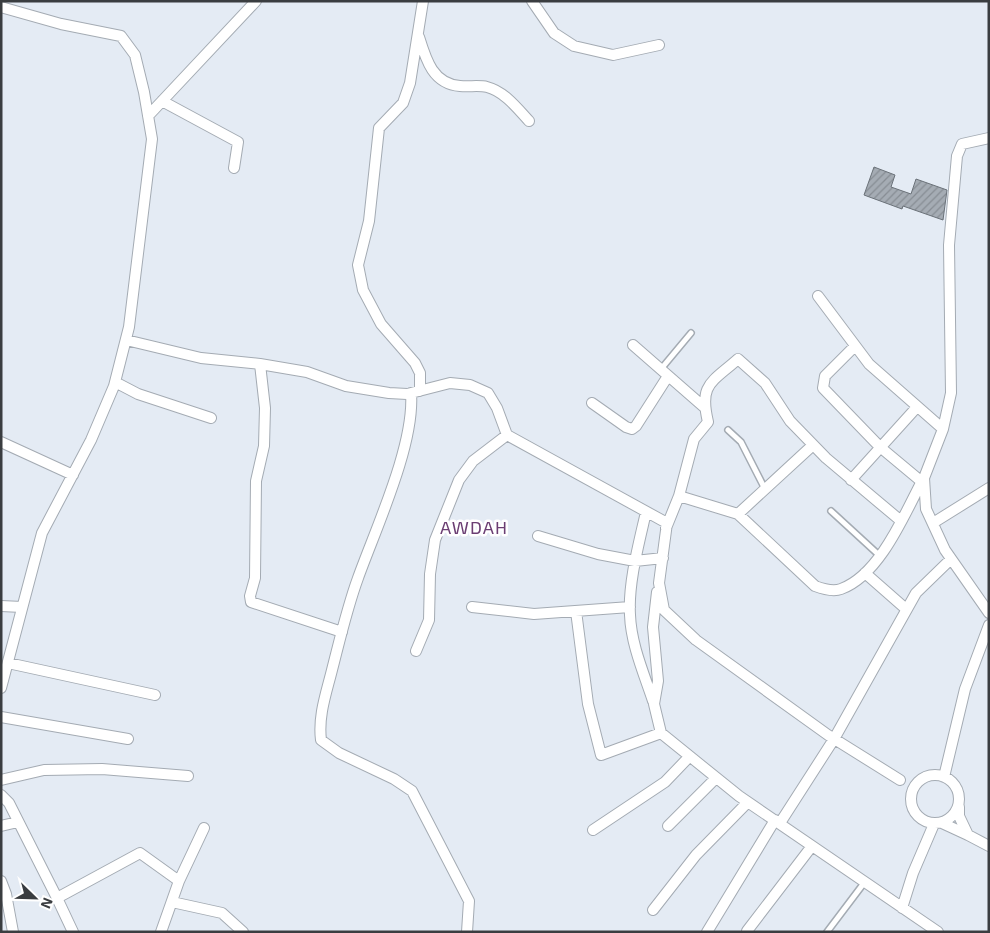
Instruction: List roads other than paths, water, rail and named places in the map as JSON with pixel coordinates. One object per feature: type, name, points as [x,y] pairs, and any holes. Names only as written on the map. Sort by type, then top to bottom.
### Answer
[{"type":"street","points":[[148,116],[256,1]]},
{"type":"street","points":[[423,1],[410,83],[404,103],[379,128],[369,221],[358,266],[362,290],[381,324],[416,363],[420,373],[403,450],[357,580],[319,723],[320,740],[339,753],[394,779],[412,792],[469,901],[468,932]]},
{"type":"street","points":[[532,1],[554,33],[574,46],[613,55],[660,45]]},
{"type":"street","points":[[1,7],[61,24],[121,36],[134,55],[152,139],[126,340],[115,382],[91,440],[42,533],[1,688]]},
{"type":"street","points":[[418,33],[427,62],[438,78],[448,84],[488,87],[508,99],[529,121]]},
{"type":"street","points":[[162,101],[238,142],[234,168]]},
{"type":"street","points":[[678,496],[738,514],[815,586],[826,590],[840,590],[865,573],[880,556],[923,480],[943,429],[950,393],[949,245],[957,156],[962,144],[989,138]]},
{"type":"street","points":[[818,296],[869,364],[943,429]]},
{"type":"street","points":[[126,340],[201,358],[260,364],[307,372],[346,386],[389,393],[416,392],[450,383],[470,385],[488,393],[497,408],[507,435],[667,523],[653,627],[658,681],[654,704]]},
{"type":"street","points":[[633,345],[704,407]]},
{"type":"street","points":[[854,346],[826,376],[823,388],[880,447],[923,480],[926,509],[932,523],[951,559],[989,613]]},
{"type":"street","points":[[666,529],[678,496],[694,438],[708,422],[703,398],[708,386],[738,359],[765,383],[790,421],[813,445],[851,480],[901,521]]},
{"type":"street","points":[[260,364],[265,408],[264,446],[256,481],[255,578],[250,596],[251,602],[342,632]]},
{"type":"street","points":[[592,403],[626,427],[632,429],[636,426],[664,373]]},
{"type":"street","points":[[115,382],[138,394],[211,418]]},
{"type":"street","points":[[851,480],[917,407]]},
{"type":"street","points":[[416,650],[429,620],[430,574],[435,540],[459,480],[473,462],[507,435]]},
{"type":"street","points":[[1,442],[73,475]]},
{"type":"street","points":[[738,514],[813,445]]},
{"type":"street","points":[[932,523],[989,488]]},
{"type":"street","points":[[646,512],[635,561],[630,615],[636,650],[654,704],[660,733],[748,802],[938,932]]},
{"type":"street","points":[[538,536],[598,554],[635,561],[663,558]]},
{"type":"street","points":[[707,932],[777,822],[834,739],[916,593],[951,559]]},
{"type":"street","points":[[865,573],[906,609]]},
{"type":"street","points":[[659,583],[664,610],[696,640],[834,739],[900,780],[912,794],[914,811],[919,817],[968,835],[989,846]]},
{"type":"street","points":[[1,606],[22,608]]},
{"type":"street","points":[[472,607],[534,614],[630,607]]},
{"type":"street","points":[[576,610],[588,704],[601,755],[660,733]]},
{"type":"street","points":[[944,776],[965,689],[989,625]]},
{"type":"street","points":[[8,663],[154,695]]},
{"type":"street","points":[[1,717],[128,739]]},
{"type":"street","points":[[594,830],[665,782],[689,757]]},
{"type":"street","points":[[1,780],[44,770],[102,769],[188,776]]},
{"type":"street","points":[[900,780],[919,781],[934,774],[944,776],[955,784],[958,791],[959,816],[968,835]]},
{"type":"street","points":[[668,826],[716,778]]},
{"type":"street","points":[[912,794],[919,781]]},
{"type":"street","points":[[1,795],[9,804],[73,932]]},
{"type":"street","points":[[653,910],[696,855],[748,802]]},
{"type":"street","points":[[902,908],[913,873],[938,823],[950,819],[959,806]]},
{"type":"street","points":[[1,826],[18,822]]},
{"type":"street","points":[[161,932],[179,881],[204,828]]},
{"type":"street","points":[[747,931],[812,846]]},
{"type":"street","points":[[57,898],[140,853],[179,881]]},
{"type":"street","points":[[1,881],[6,894],[8,926]]},
{"type":"street","points":[[172,902],[222,913],[243,932]]},
{"type":"lane","points":[[664,373],[691,333]]},
{"type":"lane","points":[[728,430],[741,442],[765,489]]},
{"type":"lane","points":[[831,511],[880,556]]},
{"type":"lane","points":[[827,932],[864,883]]},
{"type":"district","name":"AWDAH","points":[[474,528]]}]
